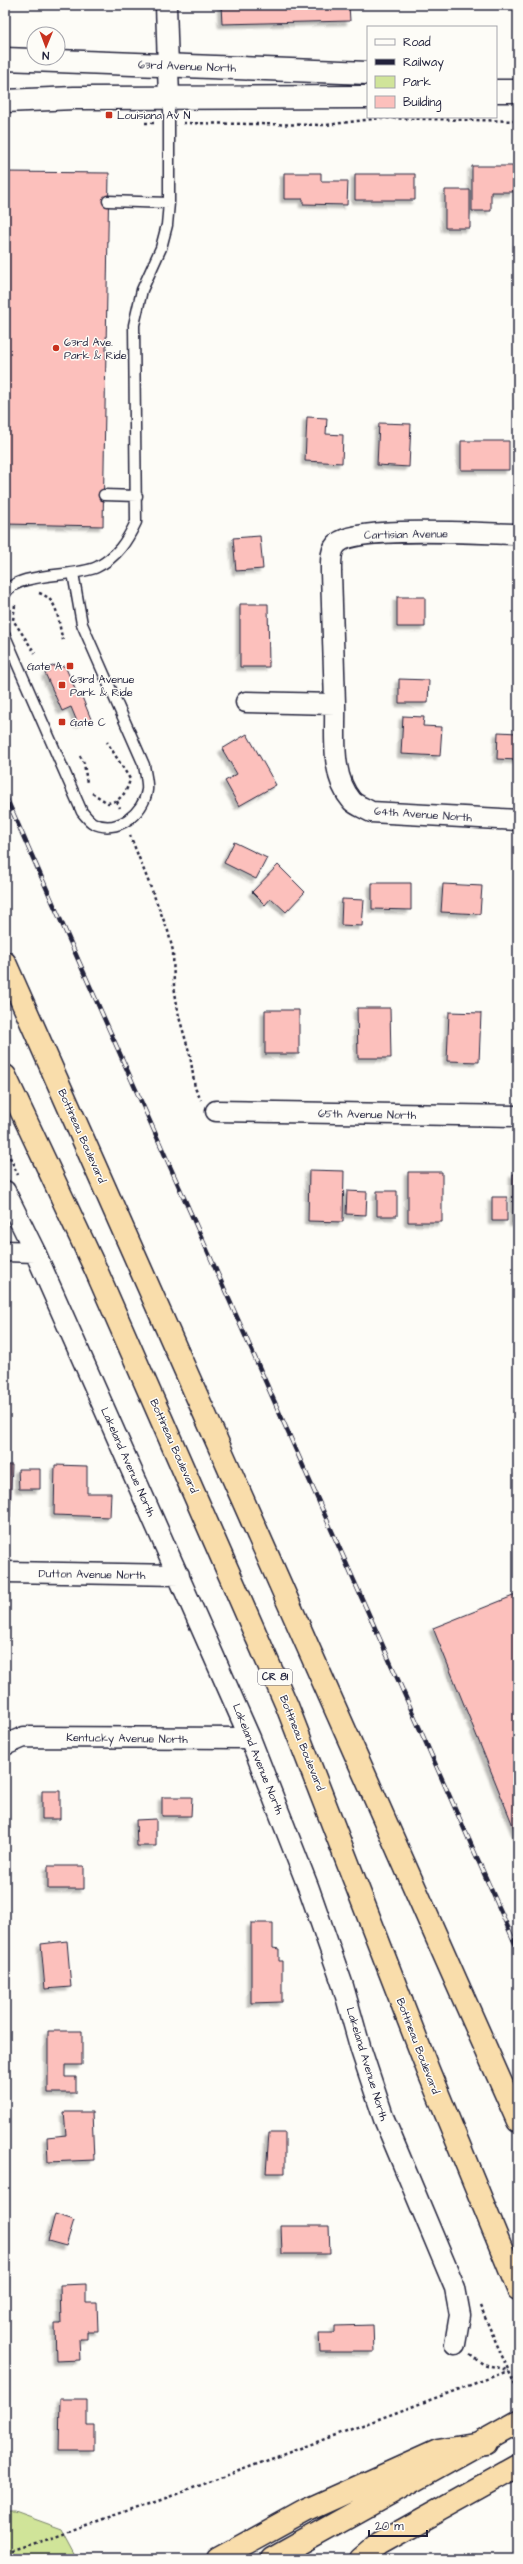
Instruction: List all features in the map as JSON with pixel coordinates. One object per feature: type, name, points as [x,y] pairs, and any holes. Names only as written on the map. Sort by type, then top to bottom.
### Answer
[{"type":"highway","name":"Bottineau Boulevard","points":[[5,963],[518,2121]]},
{"type":"highway","name":"Bottineau Boulevard","points":[[5,1076],[99,1277],[284,1698],[433,2085],[518,2289]]},
{"type":"highway","points":[[272,2559],[486,2442],[518,2422]]},
{"type":"highway","points":[[218,2559],[308,2510],[438,2451],[486,2442]]},
{"type":"highway","points":[[361,2559],[380,2543],[518,2466]]},
{"type":"street","points":[[166,5],[169,98]]},
{"type":"street","name":"63rd Avenue North","points":[[5,59],[367,73]]},
{"type":"street","points":[[497,91],[518,91]]},
{"type":"street","points":[[5,101],[74,98],[367,97]]},
{"type":"street","name":"Cartisian Avenue","points":[[335,704],[331,572],[332,553],[338,543],[361,534],[518,534]]},
{"type":"street","points":[[246,702],[335,704]]},
{"type":"street","name":"64th Avenue North","points":[[335,704],[338,770],[343,788],[353,802],[371,812],[518,820]]},
{"type":"street","name":"65th Avenue North","points":[[216,1111],[518,1116]]},
{"type":"street","name":"Lakeland Avenue North","points":[[5,1191],[35,1252],[250,1738],[309,1889],[340,1978],[384,2119],[455,2288],[460,2315],[456,2344]]},
{"type":"street","points":[[5,1251],[35,1252]]},
{"type":"street","name":"Dutton Avenue North","points":[[5,1572],[179,1576]]},
{"type":"street","name":"Kentucky Avenue North","points":[[5,1745],[24,1737],[250,1738]]},
{"type":"lane","points":[[5,594],[8,588],[21,581],[73,573],[96,567],[112,557],[125,544],[136,522],[137,496],[134,325],[142,290],[161,248],[169,203],[169,98]]},
{"type":"lane","points":[[108,201],[169,203]]},
{"type":"lane","points":[[104,495],[137,496]]},
{"type":"lane","points":[[5,636],[82,812],[93,823],[107,826],[125,822],[142,808],[147,790],[144,765],[82,624],[73,573]]},
{"type":"path","points":[[145,123],[326,125],[381,118],[518,120]]},
{"type":"path","points":[[36,592],[47,596],[54,603],[63,640]]},
{"type":"path","points":[[20,601],[15,605],[13,620],[35,653]]},
{"type":"path","points":[[90,791],[93,796],[108,803],[117,801],[128,789],[130,779],[107,742]]},
{"type":"path","points":[[80,756],[84,763],[88,786]]},
{"type":"path","points":[[117,801],[168,931],[174,951],[174,986],[194,1088],[201,1101],[216,1111]]},
{"type":"path","points":[[5,2552],[49,2539],[158,2501],[508,2371],[482,2364],[456,2344]]},
{"type":"green space","points":[[5,2512],[15,2512],[62,2529],[77,2557],[5,2559]]},
{"type":"building","points":[[221,5],[349,5],[350,21],[222,24]]},
{"type":"building","points":[[472,166],[513,166],[513,192],[491,192],[491,211],[472,211]]},
{"type":"building","name":"63rd Ave. Park & Ride","points":[[5,172],[109,173],[103,526],[5,524]]},
{"type":"building","points":[[284,173],[321,173],[321,181],[348,181],[347,205],[303,204],[303,199],[284,199]]},
{"type":"building","points":[[355,174],[415,174],[415,200],[355,200]]},
{"type":"building","points":[[445,190],[470,190],[470,228],[445,228]]},
{"type":"building","points":[[307,417],[327,418],[326,434],[343,435],[342,463],[305,461]]},
{"type":"building","points":[[379,423],[411,424],[409,467],[377,465]]},
{"type":"building","points":[[461,441],[509,441],[509,470],[461,470]]},
{"type":"building","points":[[260,536],[263,569],[236,571],[233,538]]},
{"type":"building","points":[[397,597],[425,597],[425,627],[397,627]]},
{"type":"building","points":[[240,604],[268,604],[269,667],[240,667]]},
{"type":"building","name":"63rd Avenue Park & Ride","points":[[55,665],[55,668],[65,666],[79,698],[82,697],[91,719],[78,724],[71,707],[62,711],[45,673],[49,672],[48,668]]},
{"type":"building","points":[[399,679],[429,680],[428,703],[399,703]]},
{"type":"building","points":[[403,716],[424,717],[423,726],[442,727],[440,756],[401,754]]},
{"type":"building","points":[[498,732],[518,733],[518,760],[497,759]]},
{"type":"building","points":[[247,734],[276,785],[239,806],[225,781],[237,774],[222,749]]},
{"type":"building","points":[[234,842],[267,858],[256,879],[224,863]]},
{"type":"building","points":[[278,865],[305,892],[286,912],[271,898],[265,905],[252,892]]},
{"type":"building","points":[[372,883],[411,883],[411,910],[372,909]]},
{"type":"building","points":[[443,884],[482,886],[480,914],[441,912]]},
{"type":"building","points":[[342,899],[364,900],[362,926],[341,925]]},
{"type":"building","points":[[357,1008],[390,1008],[391,1058],[358,1058]]},
{"type":"building","points":[[265,1010],[299,1010],[299,1054],[265,1054]]},
{"type":"building","points":[[449,1012],[481,1013],[479,1062],[447,1061]]},
{"type":"building","points":[[309,1170],[344,1171],[343,1222],[308,1221]]},
{"type":"building","points":[[408,1172],[442,1172],[442,1222],[408,1222]]},
{"type":"building","points":[[513,1174],[518,1174],[518,1223],[513,1223]]},
{"type":"building","points":[[347,1191],[367,1192],[366,1215],[346,1214]]},
{"type":"building","points":[[377,1191],[397,1191],[397,1216],[377,1216]]},
{"type":"building","points":[[492,1197],[507,1197],[507,1221],[492,1221]]},
{"type":"building","points":[[5,1465],[12,1465],[10,1517],[5,1517]]},
{"type":"building","points":[[55,1465],[87,1466],[87,1493],[111,1493],[110,1517],[54,1515]]},
{"type":"building","points":[[18,1469],[40,1469],[40,1489],[19,1489]]},
{"type":"building","points":[[518,1594],[518,1838],[433,1628]]},
{"type":"building","points":[[42,1791],[60,1791],[60,1819],[42,1819]]},
{"type":"building","points":[[162,1797],[192,1797],[191,1816],[162,1816]]},
{"type":"building","points":[[156,1819],[156,1846],[137,1846],[136,1820]]},
{"type":"building","points":[[48,1866],[84,1866],[84,1889],[48,1889]]},
{"type":"building","points":[[251,1923],[273,1923],[273,1948],[279,1949],[279,1961],[282,1961],[282,2002],[251,2003]]},
{"type":"building","points":[[67,1941],[71,1987],[45,1989],[41,1944]]},
{"type":"building","points":[[48,2031],[82,2031],[82,2065],[65,2065],[65,2077],[76,2077],[76,2093],[48,2093]]},
{"type":"building","points":[[64,2112],[92,2112],[94,2160],[48,2162],[47,2137],[66,2135]]},
{"type":"building","points":[[269,2133],[285,2133],[285,2173],[266,2173]]},
{"type":"building","points":[[55,2214],[74,2220],[66,2246],[48,2241]]},
{"type":"building","points":[[281,2226],[329,2226],[330,2254],[282,2254]]},
{"type":"building","points":[[86,2284],[86,2303],[97,2303],[98,2331],[87,2331],[87,2339],[79,2339],[80,2360],[56,2361],[55,2324],[61,2324],[60,2285]]},
{"type":"building","points":[[373,2325],[374,2352],[320,2352],[319,2333],[335,2333],[335,2326]]},
{"type":"building","points":[[60,2399],[87,2399],[87,2425],[94,2425],[94,2450],[59,2450]]},
{"type":"railway","points":[[5,795],[518,1950]]},
{"type":"place","name":"Louisiana Av N","points":[[109,115]]},
{"type":"place","name":"63rd Ave. Park & Ride","points":[[56,348]]},
{"type":"place","name":"Gate A","points":[[70,666]]},
{"type":"place","name":"63rd Avenue Park & Ride","points":[[62,685]]},
{"type":"place","name":"Gate C","points":[[62,722]]}]
